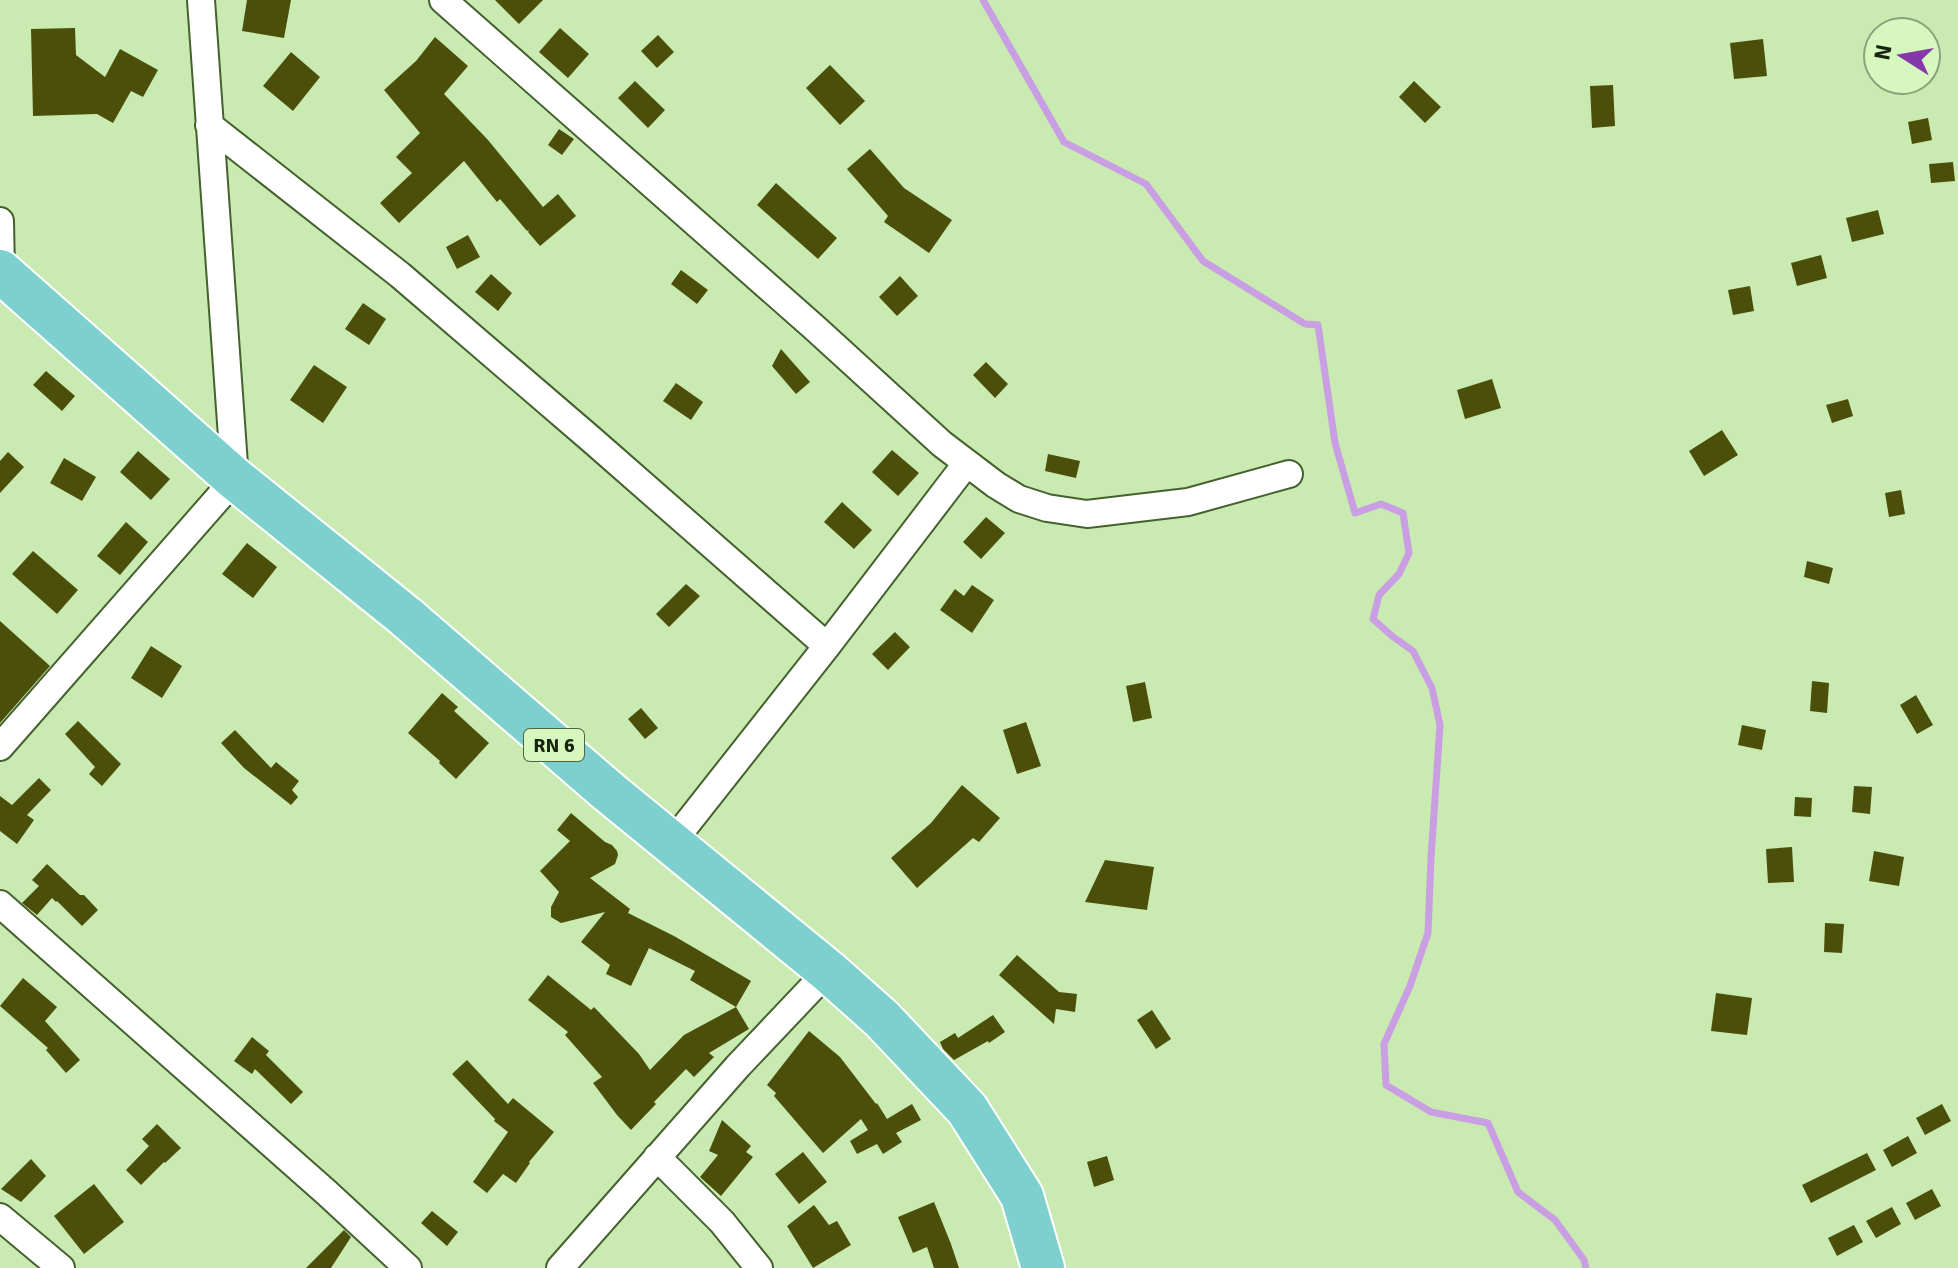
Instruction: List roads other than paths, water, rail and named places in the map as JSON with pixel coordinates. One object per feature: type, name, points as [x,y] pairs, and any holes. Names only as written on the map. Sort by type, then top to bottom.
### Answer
[{"type":"main road","name":"RN 6","points":[[1,271],[235,479],[405,616],[671,844],[828,971],[882,1019],[967,1109],[1022,1196],[1043,1268]]},
{"type":"street","points":[[0,747],[235,479],[201,0]]},
{"type":"street","points":[[443,0],[942,444],[1019,499],[1047,508],[1087,514],[1188,502],[1289,474]]},
{"type":"street","points":[[209,125],[400,275],[827,646]]},
{"type":"street","points":[[0,221],[1,271]]},
{"type":"street","points":[[671,844],[966,464]]},
{"type":"street","points":[[0,904],[408,1268]]},
{"type":"street","points":[[560,1268],[738,1066],[828,971]]},
{"type":"street","points":[[657,1157],[722,1222],[759,1268]]},
{"type":"street","points":[[0,1217],[61,1268]]},
{"type":"waterway","points":[[983,0],[1064,142],[1146,184],[1203,261],[1305,324],[1318,325],[1335,443],[1355,513],[1381,504],[1403,513],[1409,553],[1399,574],[1379,595],[1373,619],[1413,651],[1432,688],[1440,725],[1428,933],[1410,986],[1384,1044],[1386,1085],[1431,1112],[1488,1123],[1518,1192],[1555,1220],[1584,1260],[1586,1268]]}]
